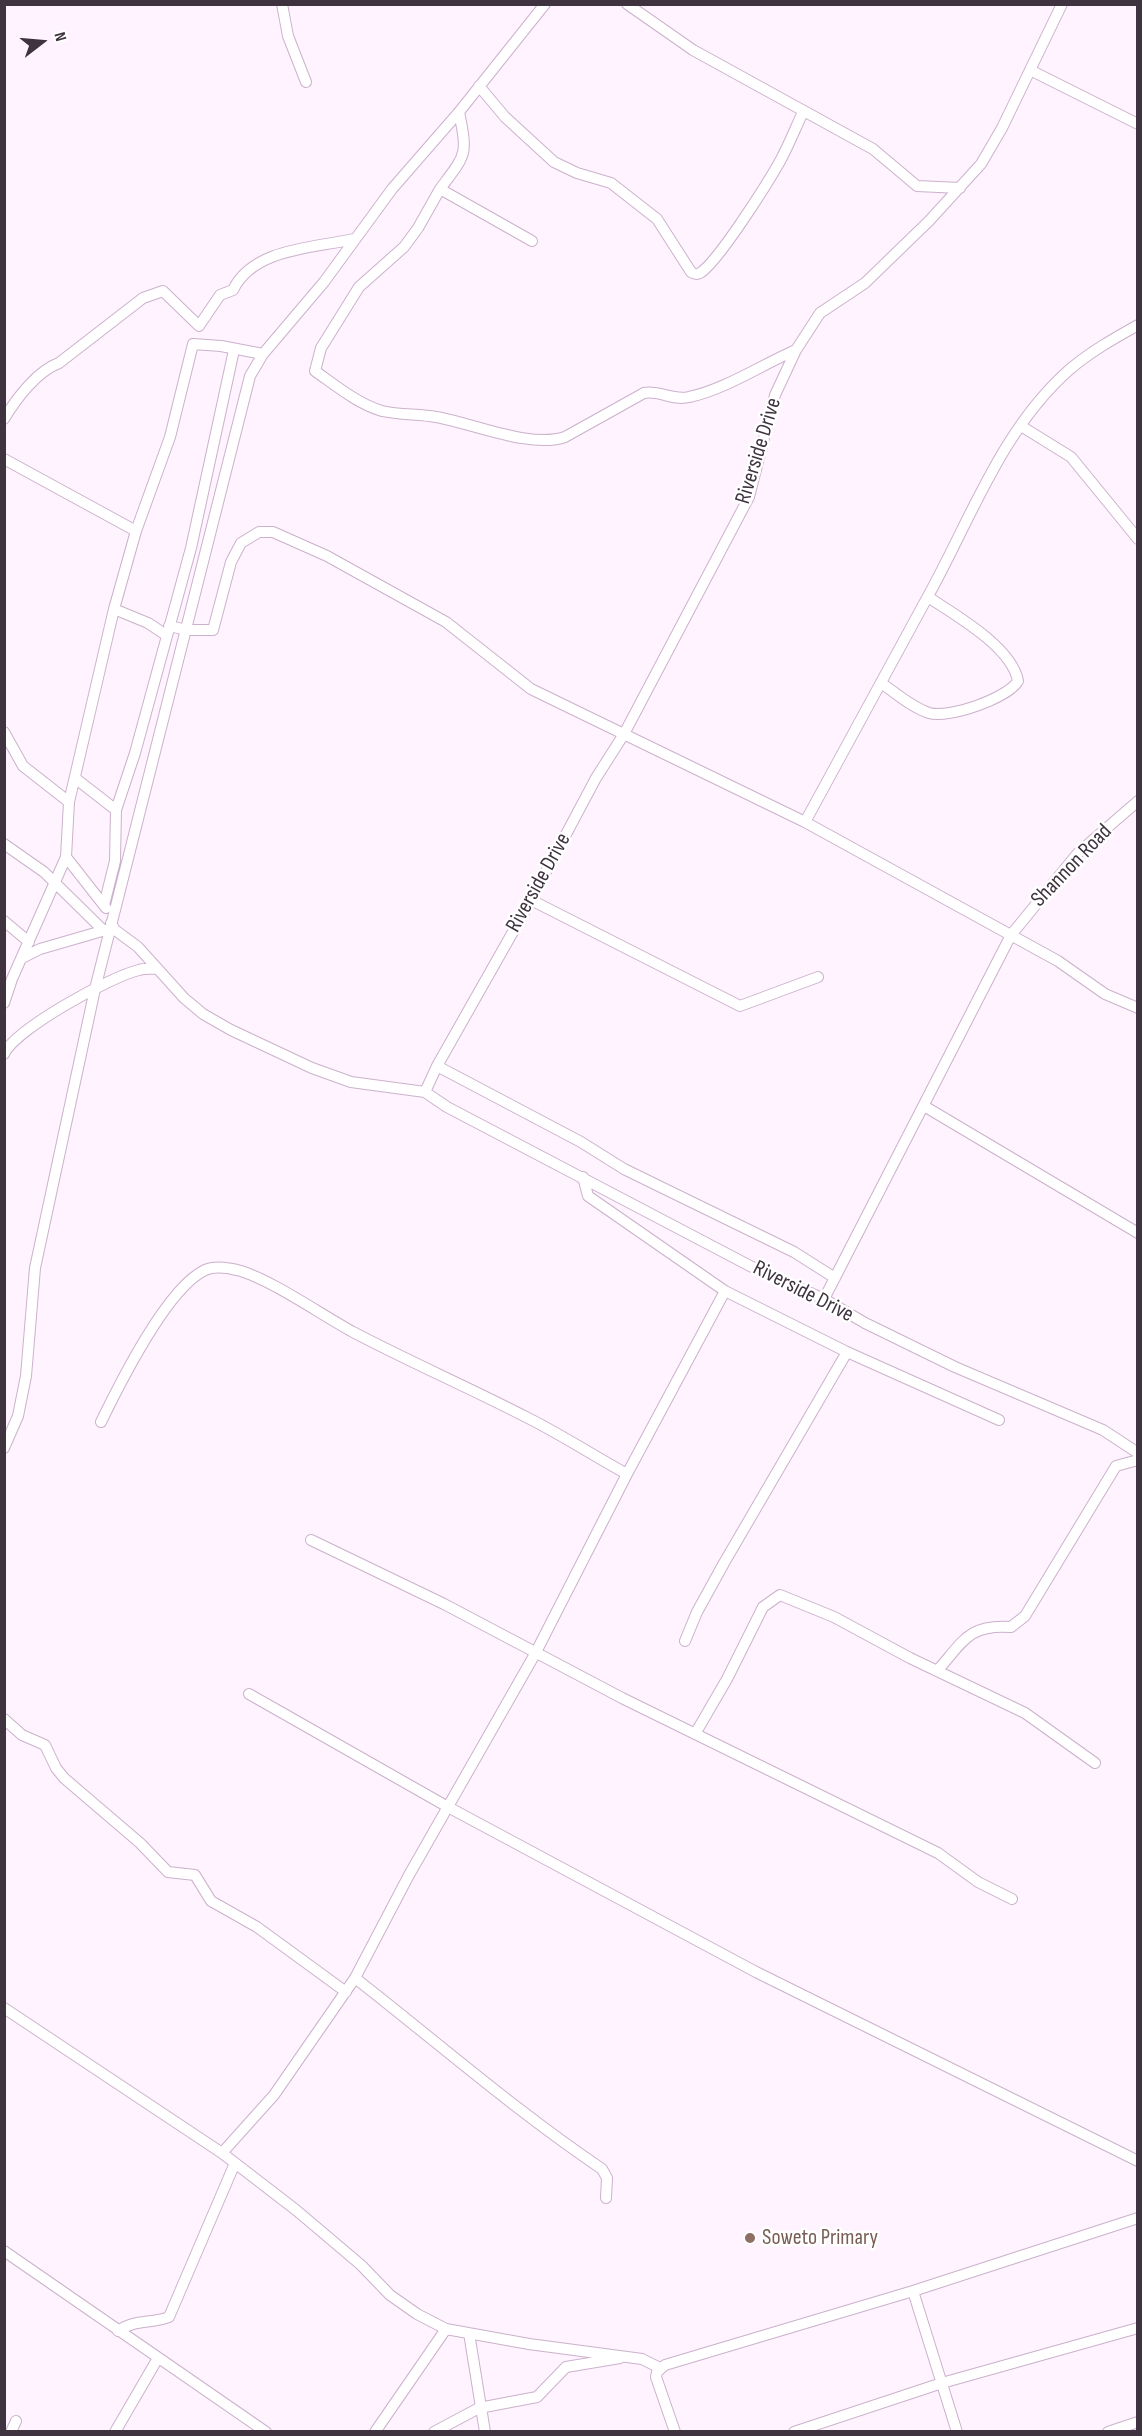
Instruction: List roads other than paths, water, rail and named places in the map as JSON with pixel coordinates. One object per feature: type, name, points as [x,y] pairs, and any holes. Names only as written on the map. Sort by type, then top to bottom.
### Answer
[{"type":"street","points":[[282,4],[288,36],[306,82]]},
{"type":"street","points":[[4,1448],[18,1416],[26,1377],[35,1268],[95,989],[247,386],[263,354],[324,282],[392,189],[459,112],[545,4]]},
{"type":"street","points":[[627,4],[693,50],[873,149],[917,186],[960,188]]},
{"type":"street","name":"Riverside Drive","points":[[1062,4],[997,137],[981,164],[865,283],[820,314],[796,350],[775,395],[749,497],[624,734],[596,778],[531,900],[437,1066],[425,1092],[447,1107],[752,1267],[824,1299],[865,1323],[955,1367],[1103,1430],[1137,1453]]},
{"type":"street","points":[[1030,70],[1137,124]]},
{"type":"street","points":[[479,86],[506,117],[554,162],[577,173],[611,183],[657,219],[691,272],[695,274],[700,273],[714,257],[746,215],[780,162],[803,112]]},
{"type":"street","points":[[459,112],[466,145],[464,156],[440,189],[418,228],[404,247],[359,287],[321,348],[315,371],[354,397],[381,411],[438,418],[478,429],[552,442],[566,437],[644,393],[650,392],[672,399],[692,397],[796,350]]},
{"type":"street","points":[[440,189],[532,241]]},
{"type":"street","points":[[4,419],[29,387],[51,366],[59,363],[143,298],[163,291],[199,326],[220,295],[233,290],[237,281],[250,270],[276,254],[354,239]]},
{"type":"street","points":[[805,822],[928,597],[990,474],[1021,426],[1037,404],[1068,371],[1101,346],[1137,325]]},
{"type":"street","points":[[4,1003],[12,979],[24,957],[66,857],[69,802],[114,609],[136,531],[170,437],[193,344],[221,346],[263,354]]},
{"type":"street","points":[[104,905],[115,861],[116,810],[135,753],[195,532],[234,350]]},
{"type":"street","points":[[1021,426],[1071,457],[1137,539]]},
{"type":"street","points":[[4,459],[136,531]]},
{"type":"street","points":[[114,609],[168,631],[207,632],[215,628],[231,562],[241,543],[259,531],[273,532],[327,556],[446,621],[531,689],[805,822],[1011,934],[1058,961],[1105,994],[1137,1008]]},
{"type":"street","points":[[881,683],[910,704],[930,713],[954,712],[989,701],[1013,690],[1018,681],[1017,672],[988,639],[928,597]]},
{"type":"street","points":[[4,732],[23,766],[69,802]]},
{"type":"street","points":[[75,778],[116,810]]},
{"type":"street","name":"Shannon Road","points":[[824,1299],[1011,934],[1078,853],[1137,801]]},
{"type":"street","points":[[4,844],[54,881],[109,928],[138,947],[184,998],[203,1014],[312,1068],[351,1082],[425,1092]]},
{"type":"street","points":[[66,857],[104,905],[109,928]]},
{"type":"street","points":[[531,900],[740,1006],[818,977]]},
{"type":"street","points":[[4,921],[29,942]]},
{"type":"street","points":[[24,957],[40,949],[109,928]]},
{"type":"street","points":[[5,1048],[28,1030],[95,989],[132,972],[158,969]]},
{"type":"street","points":[[437,1066],[660,1188],[794,1252],[835,1278]]},
{"type":"street","points":[[924,1106],[1137,1233]]},
{"type":"street","points":[[582,1177],[588,1196],[725,1292],[847,1352],[999,1420]]},
{"type":"street","points":[[101,1422],[120,1383],[171,1301],[190,1280],[206,1270],[220,1267],[242,1271],[260,1280],[355,1332],[530,1419],[627,1474]]},
{"type":"street","points":[[222,2153],[274,2095],[355,1978],[535,1654],[627,1474],[725,1292]]},
{"type":"street","points":[[685,1641],[697,1612],[719,1572],[847,1352]]},
{"type":"street","points":[[937,1671],[972,1632],[992,1626],[1011,1627],[1024,1616],[1116,1466],[1137,1460]]},
{"type":"street","points":[[311,1540],[444,1604],[535,1654],[694,1734],[938,1853],[978,1882],[1012,1899]]},
{"type":"street","points":[[694,1734],[727,1679],[763,1607],[780,1595],[834,1617],[937,1671],[1025,1713],[1095,1763]]},
{"type":"street","points":[[249,1694],[448,1807],[756,1972],[1137,2161]]},
{"type":"street","points":[[4,1719],[22,1735],[45,1745],[56,1768],[64,1778],[140,1843],[168,1872],[195,1875],[211,1901],[257,1927],[346,1992]]},
{"type":"street","points":[[355,1978],[449,2051],[507,2100],[602,2169],[608,2178],[606,2198]]},
{"type":"street","points":[[4,2008],[222,2153],[338,2244],[402,2305],[446,2329],[529,2344],[629,2356],[642,2359],[660,2368],[913,2291],[1137,2218]]},
{"type":"street","points":[[118,2331],[133,2322],[159,2321],[169,2317],[235,2163]]},
{"type":"street","points":[[4,2251],[266,2432]]},
{"type":"street","points":[[913,2291],[957,2432]]},
{"type":"street","points":[[794,2432],[942,2383],[1137,2328]]},
{"type":"street","points":[[375,2432],[446,2329]]},
{"type":"street","points":[[468,2333],[479,2408],[485,2432]]},
{"type":"street","points":[[434,2432],[479,2408],[537,2397],[566,2367],[629,2356]]},
{"type":"street","points":[[115,2432],[158,2358]]},
{"type":"street","points":[[660,2368],[656,2376],[675,2432]]},
{"type":"street","points":[[11,2432],[16,2421]]},
{"type":"street","points":[[1108,2432],[1137,2422]]},
{"type":"place","name":"Soweto Primary","points":[[750,2238]]}]
